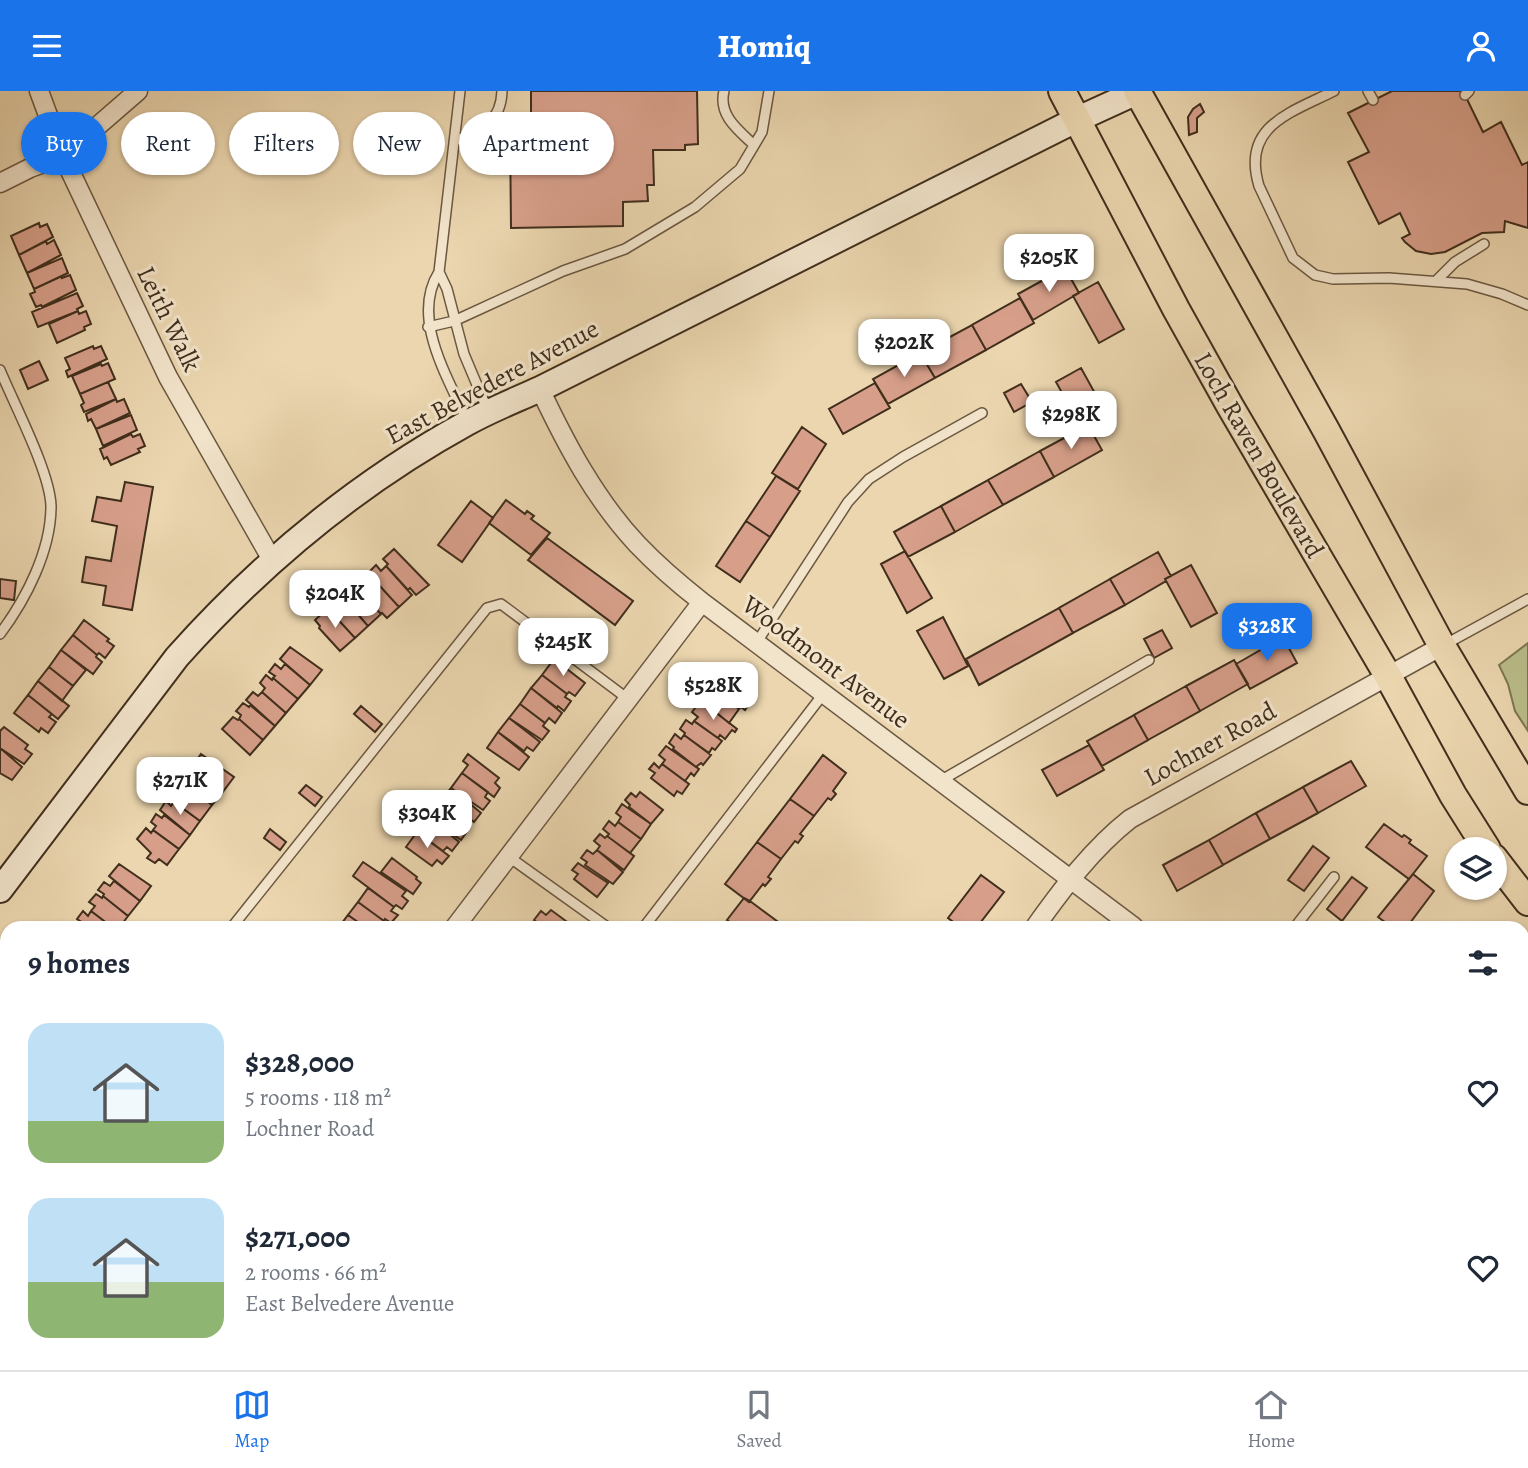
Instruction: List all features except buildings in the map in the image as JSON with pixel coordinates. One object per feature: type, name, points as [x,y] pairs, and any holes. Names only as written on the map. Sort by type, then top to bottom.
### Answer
[{"type":"main road","name":"Loch Raven Boulevard","points":[[1062,91],[1223,394],[1388,676],[1453,795],[1480,837]]},
{"type":"main road","name":"East Belvedere Avenue","points":[[0,890],[177,657],[207,623],[306,530],[359,491],[407,458],[478,417],[540,389],[1138,91]]},
{"type":"main road","points":[[1138,91],[1442,646],[1528,791]]},
{"type":"main road","points":[[1507,875],[1528,902]]},
{"type":"street","name":"Leith Walk","points":[[39,91],[47,112]]},
{"type":"street","points":[[107,118],[138,91]]},
{"type":"street","points":[[0,183],[21,172]]},
{"type":"street","name":"Leith Walk","points":[[72,175],[167,377],[272,560]]},
{"type":"street","name":"Woodmont Avenue","points":[[540,389],[556,423],[601,500],[654,561],[702,602],[1126,921]]},
{"type":"street","points":[[460,921],[702,602]]},
{"type":"street","name":"Lochner Road","points":[[1039,921],[1070,879],[1114,831],[1130,819],[1442,646]]},
{"type":"lane","points":[[460,91],[439,272],[430,285],[428,327],[478,417]]},
{"type":"lane","points":[[455,141],[487,127],[501,104],[502,91]]},
{"type":"lane","points":[[724,91],[721,102],[731,125],[754,145]]},
{"type":"lane","points":[[428,327],[454,321],[563,271],[625,249],[695,207],[740,169],[762,132],[769,91]]},
{"type":"lane","points":[[1334,91],[1272,123],[1259,140],[1256,152],[1255,174],[1259,187],[1289,251],[1300,265],[1323,278],[1436,281],[1476,286],[1528,305]]},
{"type":"lane","points":[[1436,281],[1455,261],[1484,244]]},
{"type":"lane","points":[[439,272],[447,289],[471,375],[478,417]]},
{"type":"lane","points":[[0,370],[42,470],[51,504],[46,543],[35,575],[0,634]]},
{"type":"lane","points":[[757,642],[848,502],[869,478],[982,413]]},
{"type":"lane","points":[[1442,646],[1528,599]]},
{"type":"lane","points":[[238,921],[487,608],[501,604],[628,699]]},
{"type":"lane","points":[[940,781],[1149,660]]},
{"type":"lane","points":[[649,921],[824,692]]},
{"type":"lane","points":[[509,857],[599,921]]},
{"type":"lane","points":[[1300,921],[1334,877]]},
{"type":"green space","points":[[1528,643],[1528,731],[1515,711],[1508,684],[1499,665]]}]
